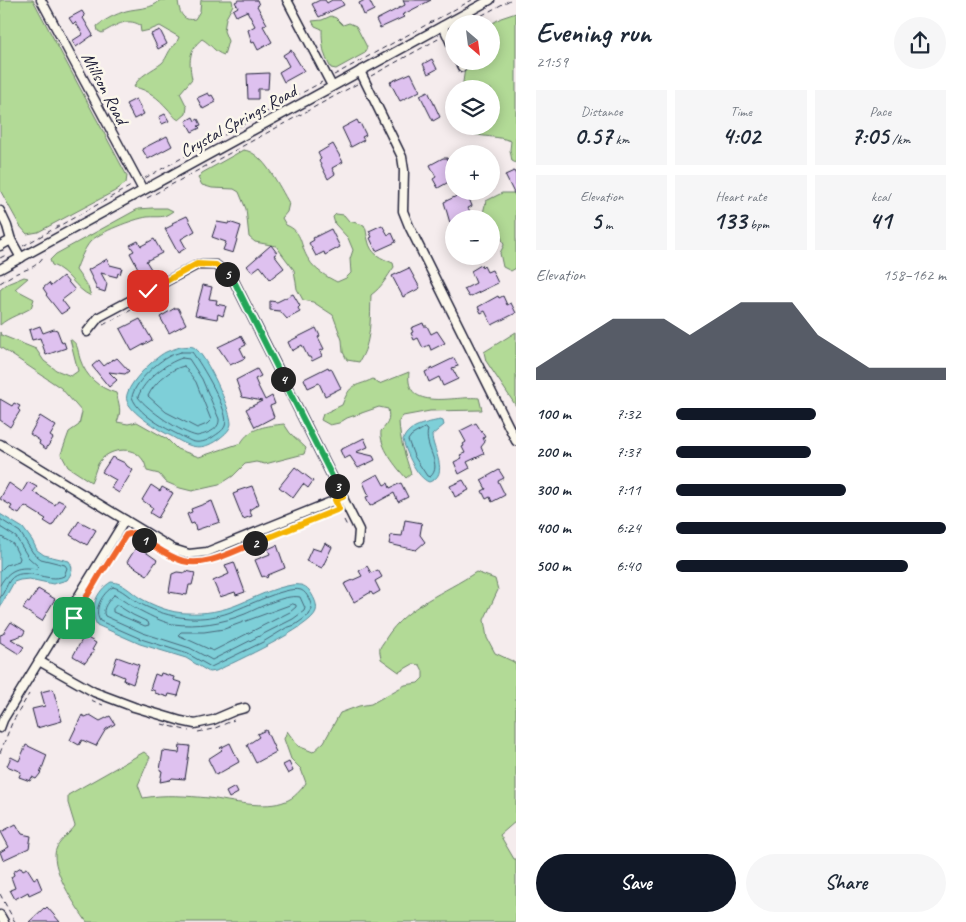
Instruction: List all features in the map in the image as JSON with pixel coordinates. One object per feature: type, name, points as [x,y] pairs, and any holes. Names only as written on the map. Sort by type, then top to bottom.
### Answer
[{"type":"street","name":"Millson Road","points":[[41,0],[143,190]]},
{"type":"street","points":[[286,0],[332,86]]},
{"type":"street","name":"Crystal Springs Road","points":[[0,269],[490,0]]},
{"type":"street","points":[[442,26],[445,31]]},
{"type":"street","points":[[360,72],[402,157],[404,170],[403,211],[409,226],[516,441]]},
{"type":"street","points":[[0,211],[11,240],[21,258]]},
{"type":"street","points":[[0,246],[11,240]]},
{"type":"street","points":[[89,329],[99,317],[197,264],[216,265],[233,279],[339,499],[359,530],[358,543]]},
{"type":"street","points":[[0,444],[124,522],[188,554],[207,552],[339,499]]},
{"type":"street","points":[[0,728],[38,661],[124,522]]},
{"type":"street","points":[[38,661],[94,692],[181,722],[195,724],[213,720],[245,708]]},
{"type":"street","points":[[0,915],[4,922]]},
{"type":"path","points":[[0,258],[472,0]]},
{"type":"path","points":[[482,15],[510,0]]},
{"type":"path","points":[[141,201],[445,36]]},
{"type":"path","points":[[0,283],[12,275],[38,264],[44,254]]},
{"type":"path","points":[[89,329],[99,327],[151,299]]},
{"type":"path","points":[[339,499],[339,509],[348,528],[359,530]]},
{"type":"path","points":[[192,562],[208,561],[339,509]]},
{"type":"path","points":[[124,522],[129,533]]},
{"type":"path","points":[[122,540],[129,533],[133,533]]},
{"type":"path","points":[[0,753],[12,723],[31,690]]},
{"type":"path","points":[[89,699],[105,705]]},
{"type":"path","points":[[160,724],[180,730],[202,732],[233,721],[235,717],[234,711]]},
{"type":"path","points":[[0,894],[15,922]]},
{"type":"green space","points":[[0,0],[33,0],[127,176],[126,183],[115,191],[38,232],[27,234],[20,226],[0,190]]},
{"type":"green space","points":[[160,0],[178,0],[182,15],[187,19],[195,19],[200,11],[201,0],[232,0],[233,5],[226,18],[224,31],[228,41],[224,55],[202,39],[197,43],[192,52],[190,68],[192,79],[180,93],[187,107],[186,114],[179,120],[153,95],[134,87],[142,76],[162,63],[179,37],[160,26],[141,32],[140,25],[125,22],[102,33],[98,31],[97,26],[107,19],[126,11],[150,7]]},
{"type":"green space","points":[[516,13],[516,163],[512,161],[511,141],[475,135],[500,135],[500,80],[463,80],[465,70],[500,70],[501,18]]},
{"type":"green space","points":[[331,16],[343,25],[349,23],[356,26],[367,47],[365,53],[336,69],[331,68],[326,59],[322,29],[315,26],[312,21],[322,20]]},
{"type":"green space","points":[[243,150],[250,152],[264,163],[276,180],[289,203],[287,212],[282,218],[286,225],[299,235],[306,255],[314,267],[337,282],[346,278],[351,273],[350,259],[353,250],[348,238],[335,224],[333,217],[336,214],[344,215],[349,221],[364,225],[369,245],[374,253],[393,263],[394,267],[379,288],[371,295],[368,338],[359,362],[347,360],[333,315],[313,302],[303,300],[297,289],[294,270],[276,246],[255,242],[249,237],[246,209],[239,192],[234,189],[212,188],[202,185],[198,178],[202,173]]},
{"type":"green space","points":[[516,193],[516,268],[511,271],[503,267],[500,253],[504,245],[500,235],[500,210],[484,210],[486,201],[500,200],[500,194]]},
{"type":"green space","points":[[167,208],[173,211],[163,216],[141,218],[117,226],[90,242],[76,270],[88,287],[91,296],[85,293],[63,271],[52,265],[50,260],[56,254],[138,209]]},
{"type":"green space","points":[[24,277],[28,278],[15,289],[34,299],[31,308],[0,325],[0,290],[7,284]]},
{"type":"green space","points":[[0,332],[1,335],[36,349],[44,361],[56,370],[71,376],[78,371],[70,339],[76,345],[86,371],[94,381],[116,393],[120,411],[117,422],[128,424],[137,422],[167,439],[177,449],[199,457],[241,443],[254,430],[284,424],[290,433],[306,448],[304,454],[265,464],[256,462],[245,464],[233,476],[219,485],[192,491],[166,482],[159,474],[147,471],[144,461],[139,455],[126,450],[120,450],[102,459],[91,482],[68,467],[61,454],[69,432],[79,425],[82,412],[61,388],[0,347]]},
{"type":"green space","points":[[516,332],[516,406],[486,361],[484,352]]},
{"type":"green space","points":[[409,372],[410,385],[414,393],[433,399],[479,398],[482,410],[430,411],[403,416],[399,421],[400,435],[411,474],[406,478],[385,450],[381,437],[381,431],[388,421],[388,409],[379,407],[330,425],[321,420],[323,414],[342,405],[348,392],[353,387],[373,379],[379,384]]},
{"type":"green space","points":[[476,572],[495,579],[498,590],[484,620],[487,638],[495,653],[516,664],[516,821],[500,835],[514,859],[516,859],[516,922],[87,922],[59,875],[56,864],[55,855],[57,847],[75,826],[68,803],[68,795],[144,752],[150,757],[138,785],[143,798],[184,796],[258,805],[278,804],[289,800],[306,783],[301,769],[291,759],[284,739],[287,731],[298,746],[313,752],[324,742],[340,713],[371,704],[405,685],[418,683],[423,678],[423,671],[420,665],[413,664],[399,672],[381,659],[381,647],[395,627],[416,608]]},
{"type":"water","points":[[190,346],[200,353],[218,384],[230,417],[231,424],[227,432],[209,445],[199,447],[184,443],[147,422],[139,416],[127,401],[129,389],[140,374],[161,355],[180,347]]},
{"type":"water","points":[[440,420],[443,421],[444,425],[432,435],[439,461],[439,474],[429,482],[416,470],[409,458],[403,440],[405,435],[413,428]]},
{"type":"water","points":[[0,514],[23,528],[37,550],[44,555],[69,561],[72,570],[67,580],[53,584],[29,579],[14,582],[0,607]]},
{"type":"water","points":[[111,582],[123,585],[151,604],[181,613],[220,610],[271,590],[299,585],[309,590],[315,600],[316,611],[311,618],[287,635],[216,671],[209,672],[186,658],[140,644],[97,625],[93,613],[95,601],[102,590]]},
{"type":"building","points":[[239,0],[257,0],[259,5],[257,6],[267,24],[263,26],[272,42],[258,50],[254,42],[252,43],[248,30],[255,26],[247,11],[236,16],[233,10],[238,7],[235,2]]},
{"type":"building","points":[[325,0],[327,3],[332,0],[341,0],[344,5],[319,17],[312,4]]},
{"type":"building","points":[[369,0],[374,10],[364,15],[359,3]]},
{"type":"building","points":[[403,0],[431,0],[402,15],[404,17],[380,28],[376,20],[405,5]]},
{"type":"building","points":[[82,11],[85,16],[83,18],[93,35],[76,47],[72,41],[83,34],[75,22],[73,24],[69,18]]},
{"type":"building","points":[[160,30],[167,44],[158,49],[151,34]]},
{"type":"building","points":[[291,50],[304,71],[284,82],[279,72],[289,66],[283,55]]},
{"type":"building","points":[[432,59],[437,69],[428,74],[423,64]]},
{"type":"building","points":[[269,73],[268,89],[258,89],[258,99],[248,99],[247,74]]},
{"type":"building","points":[[411,73],[420,91],[400,101],[390,82]]},
{"type":"building","points":[[428,91],[440,117],[433,121],[420,95]]},
{"type":"building","points":[[208,93],[210,96],[212,95],[216,102],[203,109],[197,98]]},
{"type":"building","points":[[136,99],[144,114],[134,119],[126,104]]},
{"type":"building","points":[[165,114],[169,121],[162,124],[159,117]]},
{"type":"building","points":[[193,117],[195,121],[198,119],[201,125],[198,126],[200,128],[192,132],[186,121]]},
{"type":"building","points":[[357,120],[366,135],[362,137],[364,140],[351,147],[342,128]]},
{"type":"building","points":[[167,136],[172,146],[148,159],[142,149]]},
{"type":"building","points":[[333,144],[343,162],[332,168],[335,174],[328,179],[319,161],[321,159],[318,153]]},
{"type":"building","points":[[445,158],[445,184],[438,188],[433,179],[436,177],[430,165]]},
{"type":"building","points":[[514,171],[516,175],[516,197],[505,175]]},
{"type":"building","points":[[448,200],[470,200],[472,206],[468,208],[469,210],[446,210],[444,202]]},
{"type":"building","points":[[187,216],[195,231],[181,239],[186,248],[178,253],[165,229],[173,225],[172,223]]},
{"type":"building","points":[[217,222],[228,224],[229,222],[241,226],[233,253],[223,250],[226,242],[212,237]]},
{"type":"building","points":[[382,225],[388,235],[392,233],[396,242],[376,251],[369,231]]},
{"type":"building","points":[[331,229],[340,247],[325,255],[324,252],[316,256],[309,243],[314,240],[313,238]]},
{"type":"building","points":[[154,239],[162,253],[146,261],[151,269],[141,274],[130,253],[134,251],[130,245],[138,241],[141,246]]},
{"type":"building","points":[[271,245],[277,253],[274,255],[284,268],[270,279],[260,266],[252,272],[247,266]]},
{"type":"building","points":[[107,259],[110,265],[122,268],[117,277],[101,273],[107,284],[105,292],[96,289],[88,270]]},
{"type":"building","points":[[481,265],[482,268],[484,266],[487,272],[492,270],[498,283],[469,297],[464,289],[476,283],[471,271]]},
{"type":"building","points":[[409,268],[420,288],[403,297],[392,276]]},
{"type":"building","points":[[63,276],[75,290],[62,300],[69,309],[61,314],[46,295],[43,288],[49,283],[51,286]]},
{"type":"building","points":[[203,285],[212,287],[209,299],[217,300],[216,304],[226,306],[223,316],[218,314],[217,319],[195,315]]},
{"type":"building","points":[[293,294],[300,306],[298,308],[300,312],[287,319],[280,311],[270,310],[270,301],[277,302]]},
{"type":"building","points":[[498,296],[499,298],[503,296],[507,305],[511,303],[516,313],[492,325],[485,311],[481,313],[478,307]]},
{"type":"building","points":[[178,308],[186,324],[169,333],[160,317]]},
{"type":"building","points":[[140,319],[152,340],[132,351],[120,329]]},
{"type":"building","points":[[423,323],[431,334],[437,331],[445,343],[431,350],[429,345],[423,348],[418,338],[414,340],[411,328]]},
{"type":"building","points":[[40,326],[43,333],[54,329],[57,330],[66,348],[46,355],[40,338],[32,340],[29,330]]},
{"type":"building","points":[[316,328],[324,349],[320,351],[322,356],[312,361],[302,345],[292,351],[288,342]]},
{"type":"building","points":[[241,336],[246,345],[240,348],[245,358],[230,365],[218,347]]},
{"type":"building","points":[[117,358],[129,371],[125,374],[109,372],[117,380],[109,387],[92,366],[99,360],[104,366]]},
{"type":"building","points":[[454,358],[458,366],[452,368],[458,379],[443,386],[439,377],[429,382],[425,372]]},
{"type":"building","points":[[328,367],[329,369],[331,368],[341,388],[325,396],[319,383],[308,388],[304,379]]},
{"type":"building","points":[[257,369],[261,376],[255,379],[265,400],[272,396],[275,404],[270,406],[274,417],[255,427],[246,409],[262,401],[242,397],[236,380]]},
{"type":"building","points":[[0,399],[12,406],[14,403],[20,406],[18,409],[20,411],[10,427],[0,420]]},
{"type":"building","points":[[40,416],[56,426],[50,436],[53,438],[46,449],[39,444],[40,441],[30,434]]},
{"type":"building","points":[[476,423],[485,437],[483,438],[485,442],[481,447],[484,454],[467,462],[470,468],[459,474],[454,462],[462,458],[460,455],[465,453],[462,447],[466,442],[460,431]]},
{"type":"building","points":[[364,438],[368,447],[356,452],[373,456],[375,460],[358,468],[350,456],[344,459],[340,450]]},
{"type":"building","points":[[112,457],[125,463],[133,470],[119,493],[111,488],[116,480],[102,472]]},
{"type":"building","points":[[295,467],[313,481],[308,488],[303,484],[293,498],[279,487]]},
{"type":"building","points":[[499,470],[504,478],[498,481],[505,495],[492,502],[490,497],[486,499],[482,491],[486,489],[481,480]]},
{"type":"building","points":[[378,474],[384,485],[388,483],[390,488],[401,483],[408,497],[398,502],[394,493],[370,506],[366,497],[369,496],[363,482]]},
{"type":"building","points":[[463,480],[469,490],[455,497],[450,486]]},
{"type":"building","points":[[28,482],[37,487],[33,492],[55,505],[58,500],[66,504],[52,526],[44,521],[46,519],[25,506],[19,514],[10,509],[12,506],[0,499],[9,483],[22,492]]},
{"type":"building","points":[[151,485],[160,491],[162,487],[173,493],[158,518],[150,513],[153,508],[142,500]]},
{"type":"building","points":[[252,486],[259,504],[249,510],[252,516],[243,519],[233,494]]},
{"type":"building","points":[[212,501],[220,522],[196,530],[194,523],[191,524],[187,514],[192,512],[191,509]]},
{"type":"building","points":[[405,520],[422,523],[420,535],[425,542],[416,550],[389,544],[391,535],[402,536]]},
{"type":"building","points":[[79,521],[96,530],[87,545],[70,535]]},
{"type":"building","points":[[325,543],[332,547],[322,568],[306,561],[312,548],[321,551]]},
{"type":"building","points":[[277,545],[285,568],[268,575],[267,578],[262,577],[255,560],[270,554],[268,549]]},
{"type":"building","points":[[137,546],[157,560],[147,575],[127,562]]},
{"type":"building","points":[[234,562],[245,592],[236,595],[235,592],[220,597],[213,581],[229,574],[225,565]]},
{"type":"building","points":[[367,566],[371,573],[378,570],[382,577],[375,581],[380,591],[373,595],[371,592],[354,602],[344,584],[362,576],[359,571]]},
{"type":"building","points":[[186,571],[195,573],[192,585],[189,585],[187,595],[169,592],[172,574],[177,572],[186,573]]},
{"type":"building","points":[[38,589],[55,599],[42,621],[23,609]]},
{"type":"building","points":[[11,622],[25,631],[23,635],[11,639],[24,647],[19,654],[0,642],[0,635],[3,634]]},
{"type":"building","points":[[84,636],[96,643],[92,650],[94,651],[85,663],[73,656]]},
{"type":"building","points":[[117,657],[139,665],[133,684],[123,680],[124,677],[112,672]]},
{"type":"building","points":[[161,673],[174,677],[173,680],[182,683],[178,696],[169,694],[168,697],[155,693],[155,691],[150,689],[155,674],[160,676]]},
{"type":"building","points":[[53,689],[62,721],[37,728],[32,709],[45,706],[41,692]]},
{"type":"building","points":[[82,715],[85,717],[90,715],[100,721],[110,716],[115,724],[106,729],[96,746],[82,740],[79,745],[70,740]]},
{"type":"building","points":[[266,730],[276,752],[256,763],[247,745],[259,737],[257,734]]},
{"type":"building","points":[[230,743],[239,762],[216,775],[208,759],[222,750],[220,748]]},
{"type":"building","points":[[26,745],[47,755],[40,774],[36,779],[32,777],[30,781],[19,777],[21,772],[7,766],[11,757],[19,761]]},
{"type":"building","points":[[180,745],[190,746],[185,779],[172,778],[160,782],[163,751],[179,753]]},
{"type":"building","points":[[289,762],[293,771],[288,774],[283,765]]},
{"type":"building","points":[[235,787],[238,793],[229,798],[226,792]]},
{"type":"building","points":[[16,824],[22,834],[31,836],[29,848],[3,860],[0,852],[9,847],[1,832]]},
{"type":"building","points":[[21,867],[23,870],[27,868],[34,879],[37,877],[42,889],[29,895],[28,892],[15,899],[10,890],[15,888],[11,877],[14,875],[13,872]]},
{"type":"building","points":[[47,907],[60,922],[29,922],[44,908]]},
{"type":"route","points":[[74,618],[103,569],[122,540],[129,533],[133,533],[174,558],[192,562],[208,561],[337,510],[339,506],[335,500],[343,497],[233,279],[216,265],[197,264],[148,291]]}]
